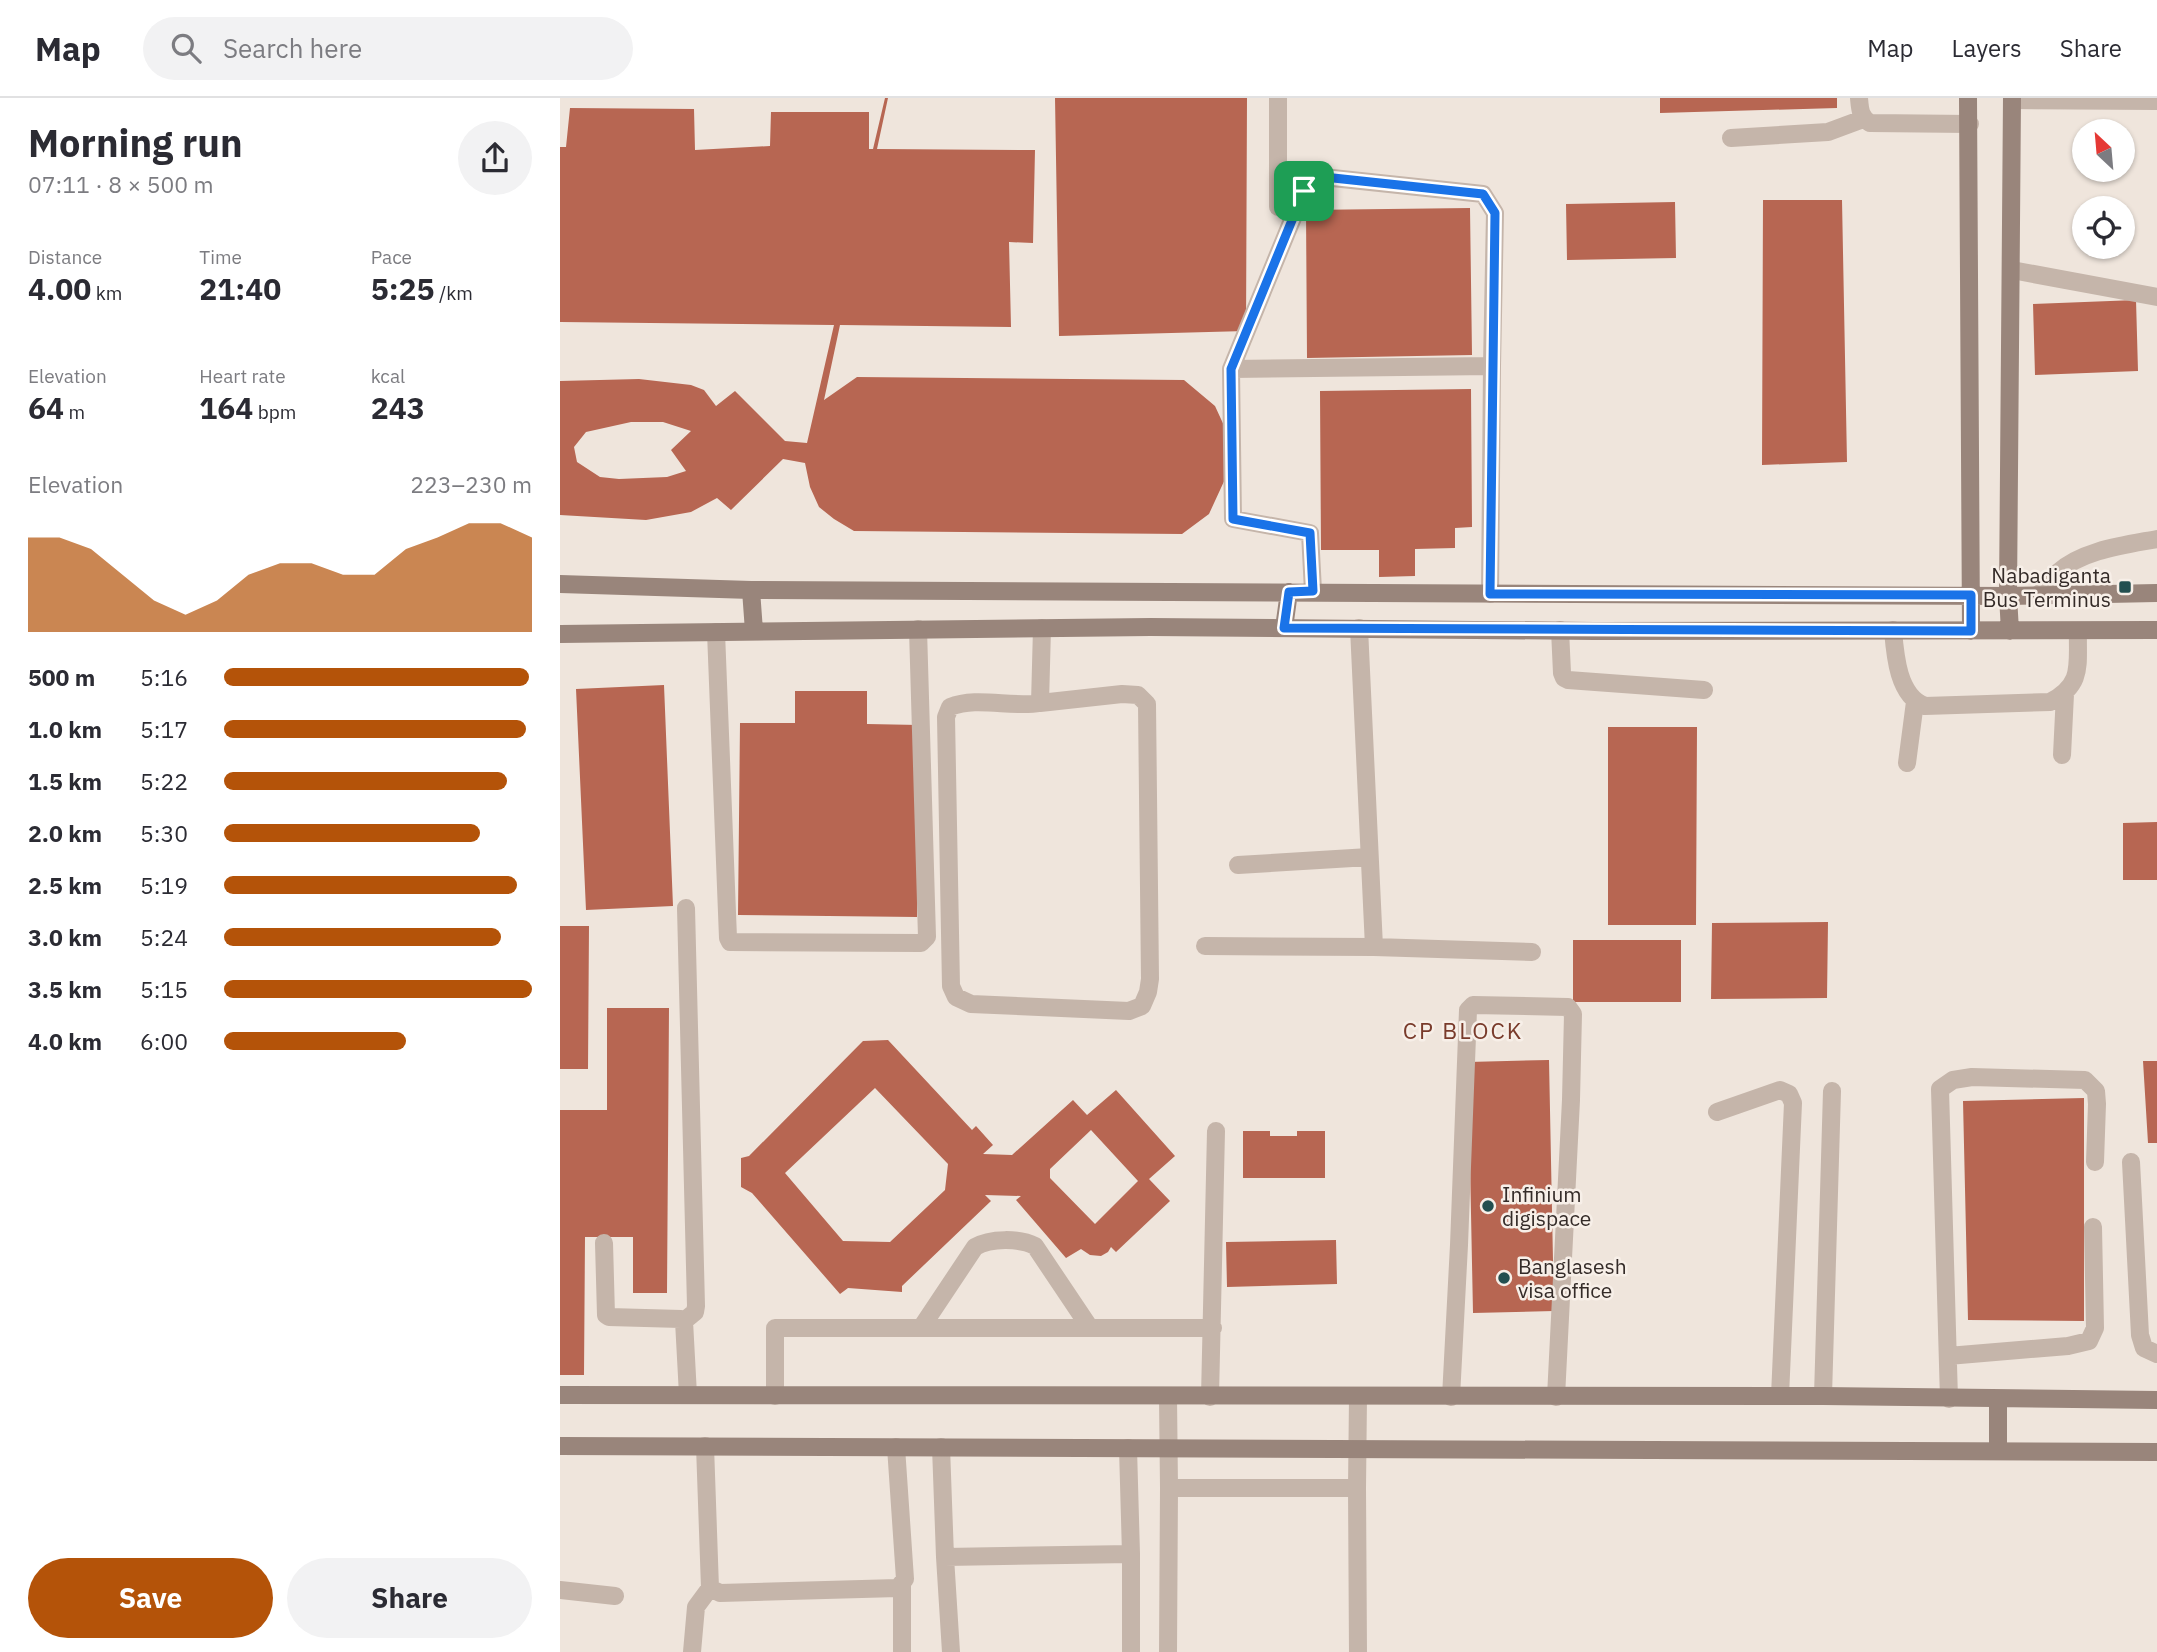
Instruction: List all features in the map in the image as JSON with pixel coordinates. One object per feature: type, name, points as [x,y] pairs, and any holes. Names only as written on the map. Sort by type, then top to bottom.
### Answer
[{"type":"street","points":[[1969,98],[1971,631]]},
{"type":"street","points":[[2010,631],[2008,596],[2012,99]]},
{"type":"street","points":[[560,584],[751,590],[2008,596],[2157,593]]},
{"type":"street","points":[[751,590],[754,631]]},
{"type":"street","points":[[1284,628],[1289,592]]},
{"type":"street","points":[[560,634],[1042,628],[2157,630]]},
{"type":"street","points":[[560,1395],[1823,1396],[2157,1400]]},
{"type":"street","points":[[1998,1400],[1998,1451]]},
{"type":"street","points":[[560,1446],[2157,1452]]},
{"type":"lane","points":[[1278,98],[1278,207]]},
{"type":"lane","points":[[1859,98],[1863,119],[1870,123],[1970,124]]},
{"type":"lane","points":[[2012,99],[2157,101]]},
{"type":"lane","points":[[1731,138],[1828,132],[1863,119]]},
{"type":"lane","points":[[1313,591],[1310,533],[1233,519],[1231,369],[1304,191],[1311,181],[1324,177],[1483,194],[1495,213],[1490,594]]},
{"type":"lane","points":[[2011,270],[2157,297]]},
{"type":"lane","points":[[1231,369],[1492,366]]},
{"type":"lane","points":[[2039,594],[2057,573],[2077,560],[2123,545],[2157,539]]},
{"type":"lane","points":[[1040,703],[1042,628]]},
{"type":"lane","points":[[1359,628],[1374,947]]},
{"type":"lane","points":[[716,632],[730,942],[922,943],[927,937],[918,629]]},
{"type":"lane","points":[[1560,630],[1562,673],[1568,680],[1704,690]]},
{"type":"lane","points":[[1893,630],[1898,668],[1914,702],[1907,763]]},
{"type":"lane","points":[[1914,702],[1925,706],[2050,702],[2065,694],[2074,683],[2078,631]]},
{"type":"lane","points":[[1122,694],[1138,695],[1147,704],[1150,979],[1142,1006],[1129,1012],[971,1004],[956,998],[951,986],[946,718],[950,707],[961,702],[1025,705],[1040,703],[1122,694]]},
{"type":"lane","points":[[2062,755],[2065,694]]},
{"type":"lane","points":[[1238,865],[1368,858]]},
{"type":"lane","points":[[684,1321],[695,1312],[696,1306],[687,908]]},
{"type":"lane","points":[[1205,946],[1374,947],[1532,952]]},
{"type":"lane","points":[[1451,1397],[1468,1010],[1473,1005],[1568,1007],[1573,1014],[1572,1100],[1556,1397]]},
{"type":"lane","points":[[1949,1399],[1940,1089],[1952,1080],[1972,1077],[2085,1080],[2095,1091],[2098,1104],[2095,1162]]},
{"type":"lane","points":[[1717,1112],[1780,1090],[1789,1094],[1793,1103],[1780,1396]]},
{"type":"lane","points":[[1823,1396],[1832,1091]]},
{"type":"lane","points":[[1210,1397],[1216,1131]]},
{"type":"lane","points":[[2131,1162],[2140,1335],[2144,1348],[2157,1354]]},
{"type":"lane","points":[[1948,1356],[2068,1346],[2089,1341],[2095,1328],[2093,1227]]},
{"type":"lane","points":[[921,1328],[975,1247],[985,1242],[1022,1241],[1035,1246],[1090,1328]]},
{"type":"lane","points":[[604,1243],[606,1315],[684,1321]]},
{"type":"lane","points":[[684,1321],[688,1395]]},
{"type":"lane","points":[[775,1396],[775,1328],[1213,1328]]},
{"type":"lane","points":[[1168,1397],[1168,1652]]},
{"type":"lane","points":[[1358,1397],[1358,1652]]},
{"type":"lane","points":[[692,1652],[696,1607],[710,1588],[705,1446]]},
{"type":"lane","points":[[710,1588],[720,1594],[898,1588],[905,1579],[895,1447]]},
{"type":"lane","points":[[941,1447],[951,1652]]},
{"type":"lane","points":[[1128,1448],[1131,1652]]},
{"type":"lane","points":[[1169,1488],[1357,1488]]},
{"type":"lane","points":[[945,1557],[1131,1554]]},
{"type":"lane","points":[[902,1584],[902,1652]]},
{"type":"lane","points":[[560,1590],[615,1596]]},
{"type":"building","points":[[885,98],[888,98],[877,149],[1035,150],[1033,243],[1009,242],[1011,327],[840,325],[824,400],[857,377],[1184,380],[1215,406],[1232,443],[1226,477],[1209,514],[1182,534],[854,531],[819,507],[810,487],[805,463],[783,459],[731,510],[717,498],[691,512],[646,520],[560,515],[560,381],[639,379],[691,385],[704,390],[716,406],[735,391],[785,441],[807,443],[834,325],[560,322],[560,147],[566,147],[570,108],[694,109],[695,150],[770,146],[771,112],[869,112],[869,149],[873,149]],"holes":[[[631,422],[663,422],[691,431],[671,450],[686,471],[667,477],[619,479],[600,477],[577,462],[574,447],[586,432]]]},
{"type":"building","points":[[1055,98],[1247,98],[1246,331],[1059,336]]},
{"type":"building","points":[[1660,98],[1837,98],[1837,108],[1660,113]]},
{"type":"building","points":[[1763,200],[1842,200],[1847,462],[1762,465]]},
{"type":"building","points":[[1675,202],[1676,258],[1567,260],[1566,204]]},
{"type":"building","points":[[1470,208],[1472,355],[1307,358],[1306,210]]},
{"type":"building","points":[[2136,300],[2138,371],[2035,375],[2033,304]]},
{"type":"building","points":[[1471,389],[1472,527],[1455,528],[1455,548],[1415,549],[1415,576],[1379,577],[1379,550],[1321,550],[1320,391]]},
{"type":"building","points":[[664,685],[673,906],[586,910],[576,689]]},
{"type":"building","points":[[795,691],[867,691],[867,724],[919,725],[917,917],[738,915],[740,723],[795,723]]},
{"type":"building","points":[[1608,727],[1697,727],[1696,925],[1608,925]]},
{"type":"building","points":[[2157,822],[2157,880],[2123,880],[2123,823]]},
{"type":"building","points":[[1828,922],[1827,998],[1711,999],[1712,923]]},
{"type":"building","points":[[560,926],[589,926],[588,1069],[560,1069]]},
{"type":"building","points":[[1573,940],[1681,940],[1681,1002],[1573,1002]]},
{"type":"building","points":[[607,1008],[669,1008],[667,1293],[633,1293],[633,1237],[585,1237],[584,1375],[560,1375],[560,1110],[607,1110]]},
{"type":"building","points":[[888,1040],[972,1130],[976,1126],[993,1145],[983,1154],[1012,1155],[1073,1100],[1087,1115],[1116,1090],[1175,1156],[1149,1179],[1170,1201],[1116,1252],[1111,1247],[1101,1256],[1090,1255],[1081,1249],[1066,1258],[1016,1200],[1021,1196],[985,1195],[991,1201],[902,1286],[902,1292],[848,1288],[840,1294],[752,1193],[741,1187],[741,1158],[749,1156],[863,1041]],"holes":[[[875,1088],[948,1164],[945,1190],[890,1242],[843,1241],[785,1173]],[[1091,1130],[1138,1181],[1095,1224],[1050,1178],[1050,1169]]]},
{"type":"building","points":[[1549,1060],[1554,1311],[1473,1313],[1468,1062]]},
{"type":"building","points":[[2143,1061],[2157,1061],[2157,1143],[2148,1143]]},
{"type":"building","points":[[2084,1098],[2084,1321],[1968,1320],[1963,1101]]},
{"type":"building","points":[[1243,1131],[1270,1131],[1270,1136],[1297,1136],[1297,1131],[1325,1131],[1325,1178],[1243,1178]]},
{"type":"building","points":[[1336,1240],[1337,1284],[1227,1287],[1226,1242]]},
{"type":"place","name":"Nabadiganta Bus Terminus","points":[[2125,587]]},
{"type":"place","name":"Infinium digispace","points":[[1488,1206]]},
{"type":"place","name":"Banglasesh visa office","points":[[1504,1278]]},
{"type":"district","name":"CP BLOCK","points":[[1463,1030]]},
{"type":"route","points":[[1324,177],[1483,194],[1490,202],[1495,213],[1490,594],[1971,595],[1971,631],[1284,628],[1289,592],[1313,591],[1310,533],[1233,519],[1231,369],[1304,191],[1311,181],[1324,177]]}]
